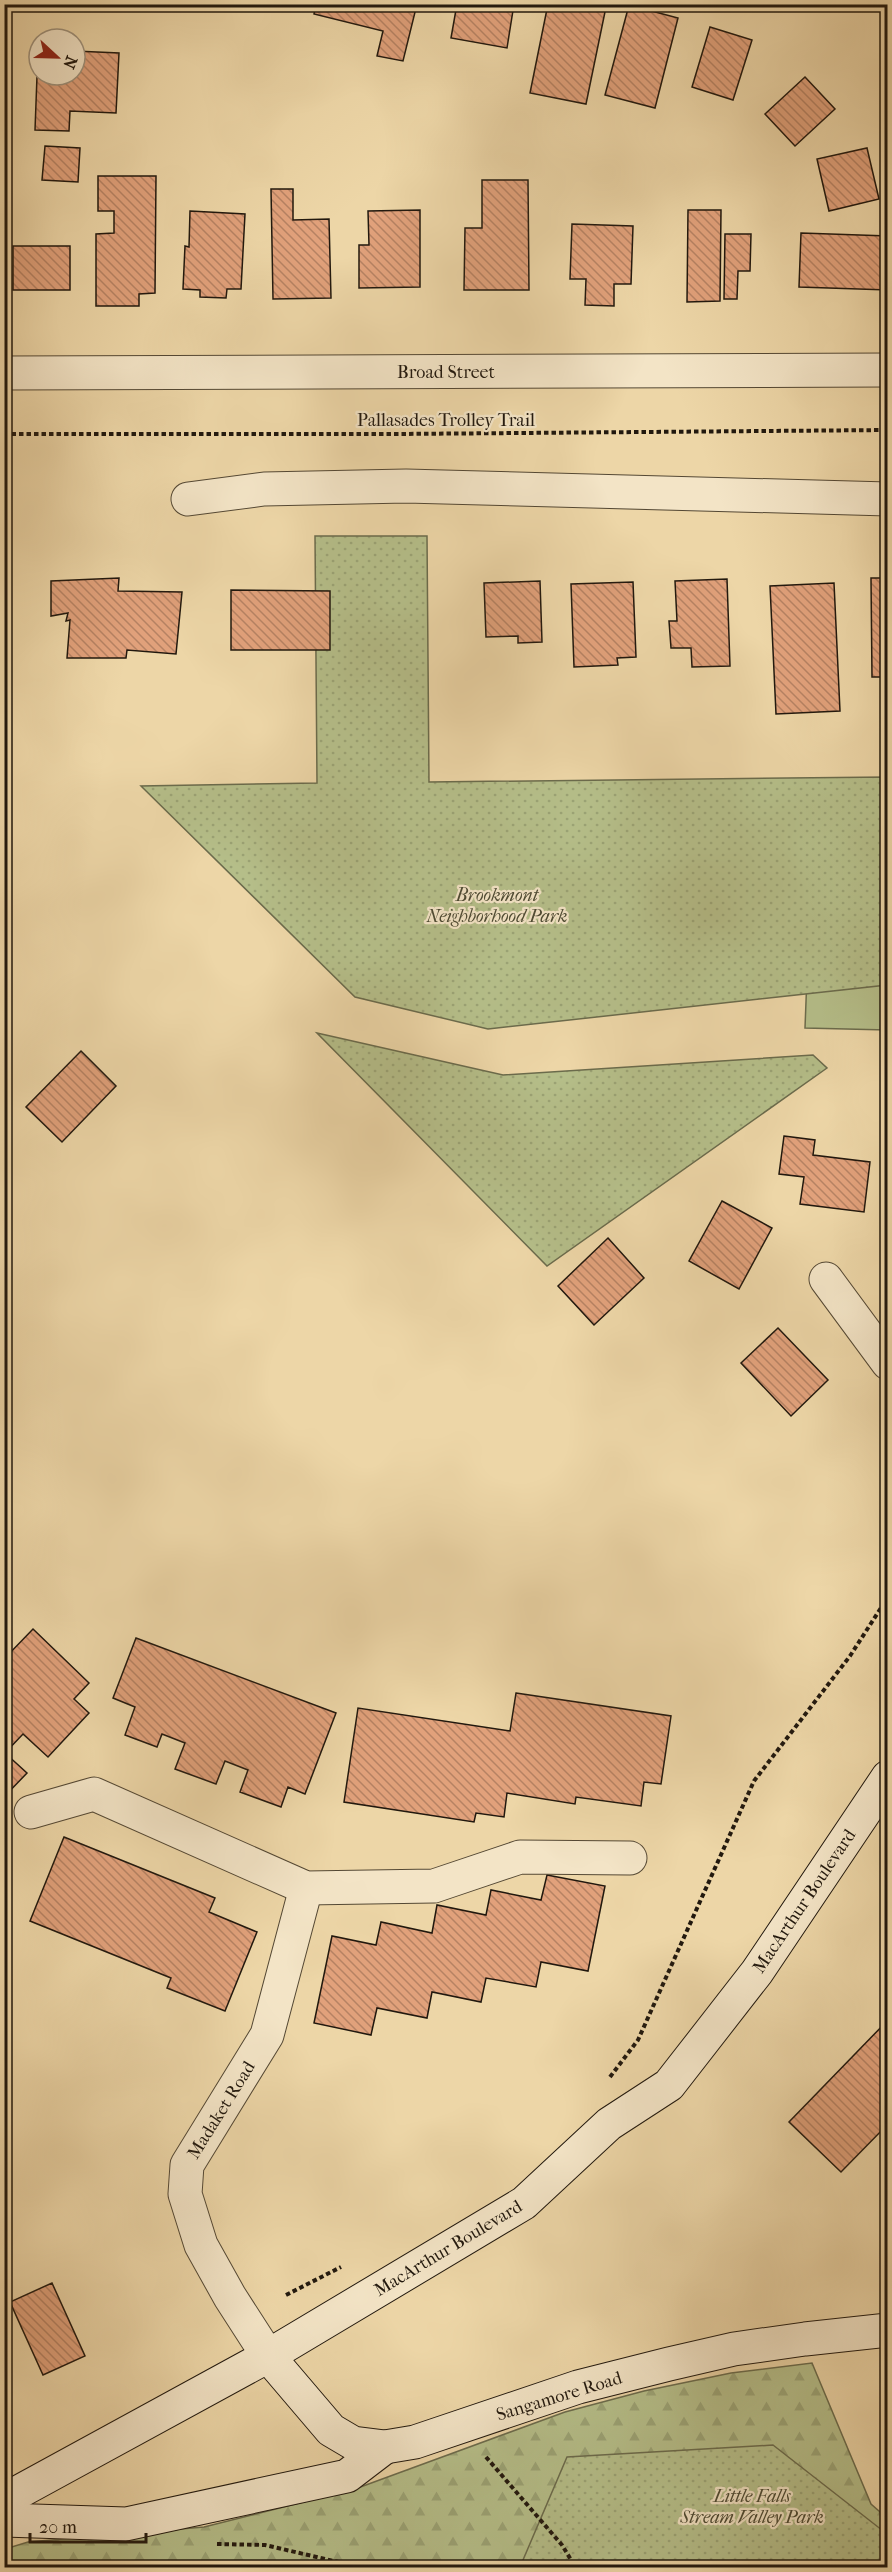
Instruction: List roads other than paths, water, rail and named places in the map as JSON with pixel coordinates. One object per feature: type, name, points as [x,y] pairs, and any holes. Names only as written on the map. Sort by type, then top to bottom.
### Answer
[{"type":"street","name":"Broad Street","points":[[4,373],[888,370]]},
{"type":"street","points":[[188,499],[264,489],[406,486],[888,499]]},
{"type":"street","points":[[826,1279],[888,1363]]},
{"type":"street","name":"MacArthur Boulevard","points":[[4,2500],[268,2356],[524,2203],[609,2124],[669,2085],[757,1972],[888,1777]]},
{"type":"street","points":[[31,1812],[94,1794],[306,1888],[434,1886],[520,1857],[630,1858]]},
{"type":"street","name":"Madaket Road","points":[[268,2356],[230,2297],[201,2245],[185,2194],[188,2165],[267,2035],[306,1888]]},
{"type":"street","name":"Sangamore Road","points":[[268,2356],[331,2430],[353,2443],[385,2447],[416,2442],[578,2386],[690,2359],[734,2349],[805,2338],[888,2330]]},
{"type":"street","points":[[4,2520],[126,2524],[346,2476],[385,2447]]},
{"type":"park label","name":"Brookmont Neighborhood Park","points":[[497,905]]},
{"type":"park label","name":"Little Falls Stream Valley Park","points":[[752,2506]]}]
